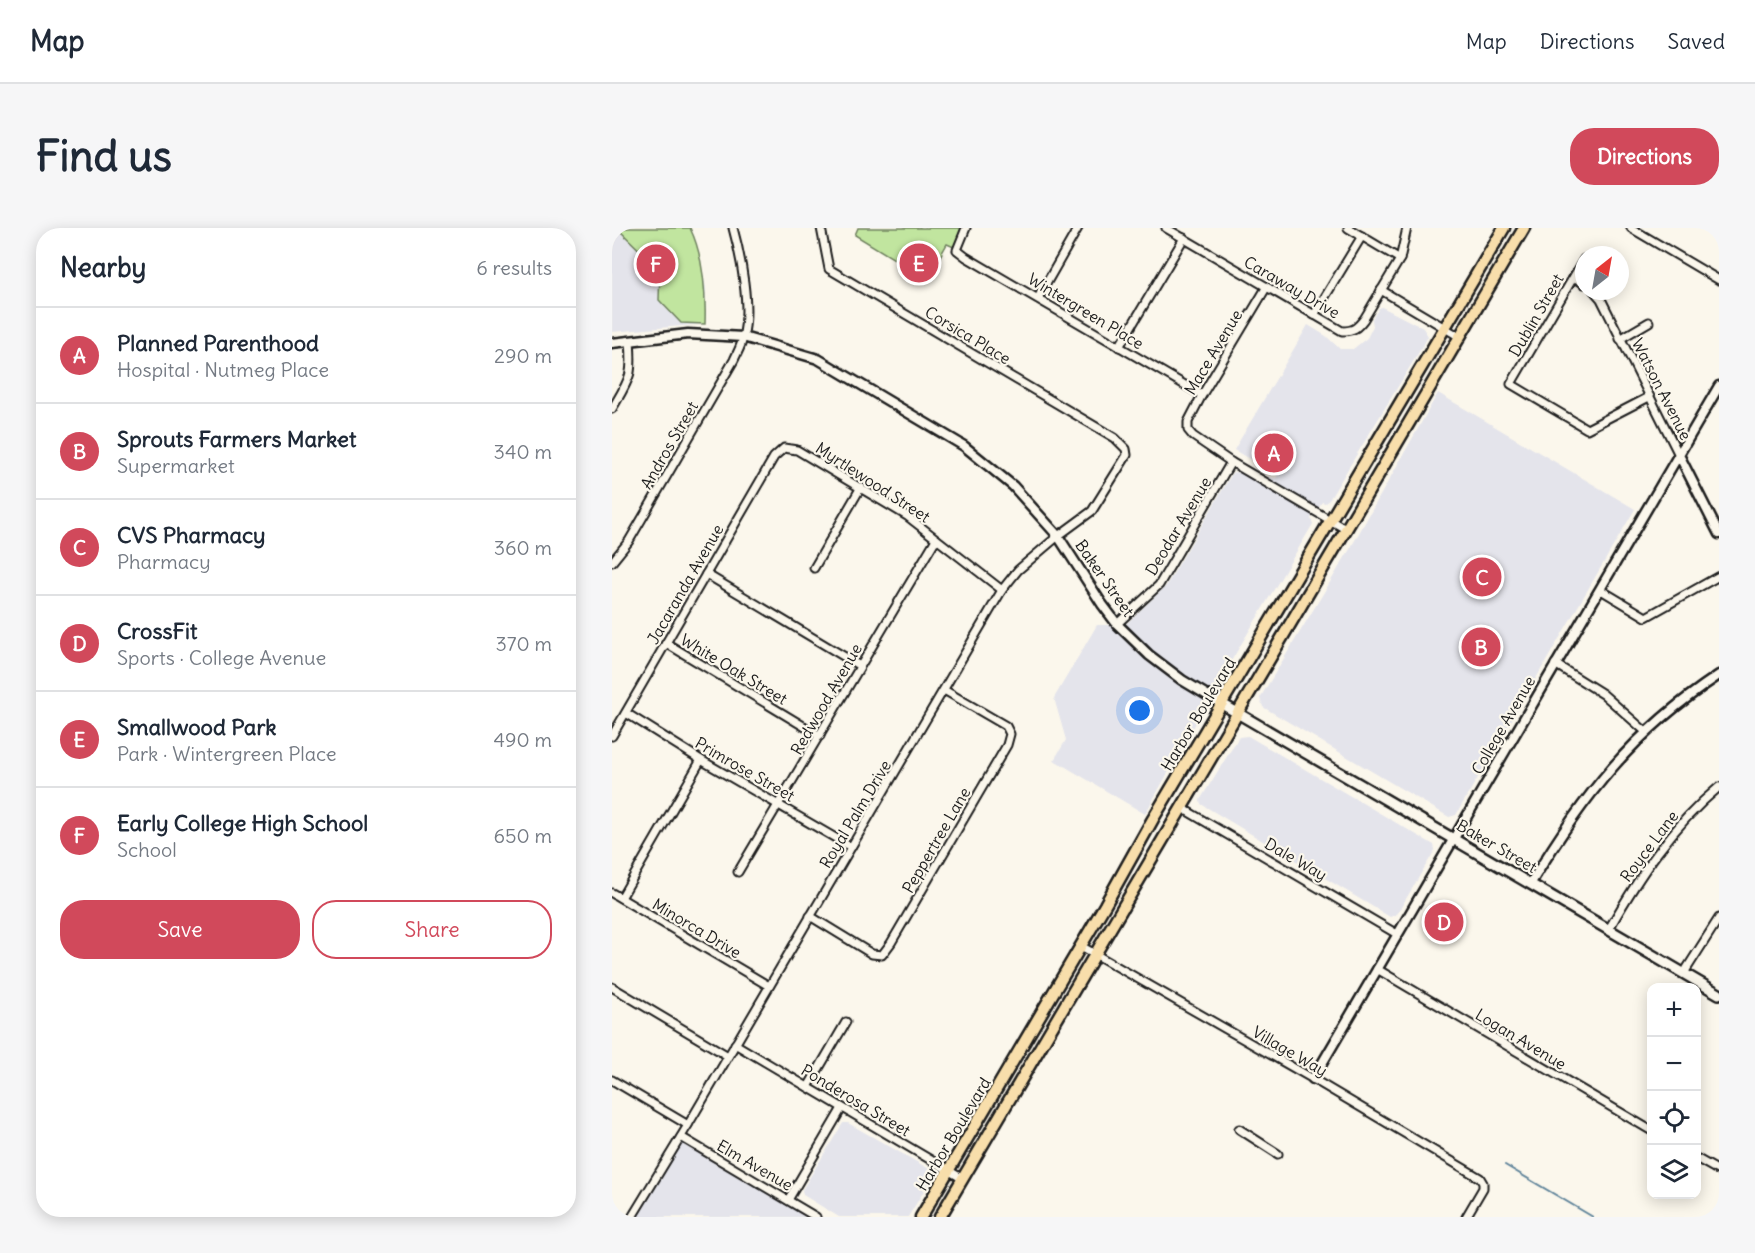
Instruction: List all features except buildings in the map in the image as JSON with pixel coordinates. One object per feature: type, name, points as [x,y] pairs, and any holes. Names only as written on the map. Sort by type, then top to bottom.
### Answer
[{"type":"main road","name":"Harbor Boulevard","points":[[921,1217],[1504,228]]},
{"type":"main road","name":"Harbor Boulevard","points":[[940,1217],[1524,228]]},
{"type":"main road","name":"Baker Street","points":[[1222,704],[1719,994]]},
{"type":"street","points":[[733,228],[742,263],[745,316],[743,338]]},
{"type":"street","name":"Corsica Place","points":[[821,228],[829,268],[1114,438],[1126,449]]},
{"type":"street","name":"Wintergreen Place","points":[[966,228],[957,250],[966,257],[1202,395]]},
{"type":"street","points":[[1038,298],[1078,228]]},
{"type":"street","name":"Caraway Drive","points":[[1166,228],[1342,331],[1352,331],[1357,328],[1382,290]]},
{"type":"street","points":[[1348,228],[1400,259]]},
{"type":"street","points":[[1407,228],[1400,259],[1382,290],[1460,337]]},
{"type":"street","points":[[1631,228],[1719,280]]},
{"type":"street","points":[[1314,315],[1362,236]]},
{"type":"street","points":[[1119,346],[1184,238]]},
{"type":"street","name":"Dublin Street","points":[[1574,277],[1511,384],[1587,429],[1649,397]]},
{"type":"street","name":"Mace Avenue","points":[[1232,462],[1193,436],[1188,430],[1188,422],[1266,288]]},
{"type":"street","name":"Watson Avenue","points":[[1601,300],[1719,534]]},
{"type":"street","points":[[1620,339],[1649,322]]},
{"type":"street","name":"Baker Street","points":[[612,343],[688,334],[743,338],[818,359],[964,446],[1013,486],[1058,536],[1117,624],[1149,655],[1182,680],[1222,704]]},
{"type":"street","name":"Andros Street","points":[[612,562],[629,541],[734,360],[743,338]]},
{"type":"street","points":[[612,409],[631,377],[630,341]]},
{"type":"street","name":"College Avenue","points":[[1313,1079],[1719,386]]},
{"type":"street","name":"Myrtlewood Street","points":[[784,448],[797,450],[907,516],[1002,590]]},
{"type":"street","name":"Jacaranda Avenue","points":[[612,735],[774,457],[784,448]]},
{"type":"street","name":"Royal Palm Drive","points":[[632,1217],[1002,590],[1018,570],[1092,511],[1124,462],[1126,449]]},
{"type":"street","points":[[1232,462],[1347,530]]},
{"type":"street","name":"Deodar Avenue","points":[[1117,624],[1159,585],[1232,462]]},
{"type":"street","points":[[814,568],[861,487]]},
{"type":"street","name":"Redwood Avenue","points":[[738,872],[936,539]]},
{"type":"street","points":[[706,574],[860,666]]},
{"type":"street","points":[[1601,590],[1646,617],[1719,576]]},
{"type":"street","name":"White Oak Street","points":[[666,643],[820,736]]},
{"type":"street","points":[[1555,664],[1603,694],[1646,732]]},
{"type":"street","points":[[1531,883],[1556,841],[1602,777],[1646,732],[1675,707],[1719,675]]},
{"type":"street","name":"Peppertree Lane","points":[[810,916],[872,954],[882,955],[891,943],[1007,745],[1010,734],[1006,726],[944,690]]},
{"type":"street","name":"Primrose Street","points":[[626,713],[701,760],[851,847]]},
{"type":"street","points":[[621,898],[701,760]]},
{"type":"street","name":"Royce Lane","points":[[1609,929],[1655,855],[1684,821],[1719,787]]},
{"type":"street","name":"Dale Way","points":[[1182,808],[1397,934]]},
{"type":"street","name":"Minorca Drive","points":[[612,893],[768,987]]},
{"type":"street","points":[[1684,973],[1719,918]]},
{"type":"street","name":"Village Way","points":[[1081,946],[1480,1178],[1483,1188],[1466,1217]]},
{"type":"street","name":"Logan Avenue","points":[[1377,969],[1647,1128]]},
{"type":"street","points":[[612,987],[728,1056]]},
{"type":"street","points":[[808,1087],[846,1022]]},
{"type":"street","name":"Ponderosa Street","points":[[735,1044],[963,1179]]},
{"type":"street","points":[[612,1080],[688,1125]]},
{"type":"street","points":[[788,1200],[842,1107]]},
{"type":"street","points":[[1239,1129],[1278,1154]]},
{"type":"street","name":"Elm Avenue","points":[[681,1137],[816,1217]]},
{"type":"street","points":[[1701,1161],[1719,1171]]},
{"type":"shaded area","points":[[612,228],[690,228],[695,239],[706,288],[705,324],[612,332]]},
{"type":"shaded area","points":[[1382,307],[1423,328],[1428,336],[1329,500],[1322,502],[1311,518],[1313,524],[1221,678],[1145,814],[1054,760],[1066,740],[1054,698],[1097,625],[1125,625],[1166,586],[1233,472],[1276,478],[1278,476],[1234,450],[1308,325],[1326,336],[1340,349],[1353,349],[1367,338],[1373,326],[1372,319]]},
{"type":"shaded area","points":[[1438,393],[1635,509],[1456,815],[1449,817],[1263,707],[1260,698],[1350,549]]},
{"type":"shaded area","points":[[1248,736],[1434,845],[1435,850],[1397,914],[1390,917],[1201,804],[1200,800],[1239,737]]},
{"type":"shaded area","points":[[843,1123],[848,1123],[931,1170],[933,1176],[908,1217],[839,1217],[803,1195],[802,1190]]},
{"type":"shaded area","points":[[682,1144],[790,1204],[811,1217],[638,1217]]},
{"type":"green space","points":[[617,228],[690,228],[695,239],[703,275],[705,324],[681,323],[659,300],[660,270]]},
{"type":"green space","points":[[858,228],[965,228],[954,247],[947,244],[927,279],[855,235]]},
{"type":"waterway","points":[[1505,1165],[1593,1217]]},
{"type":"place","name":"Smallwood Park","points":[[919,263]]},
{"type":"place","name":"Early College High School","points":[[656,264]]},
{"type":"place","name":"Planned Parenthood","points":[[1274,453]]},
{"type":"place","name":"CVS Pharmacy","points":[[1482,577]]},
{"type":"place","name":"Sprouts Farmers Market","points":[[1481,647]]},
{"type":"place","name":"CrossFit","points":[[1444,922]]}]
